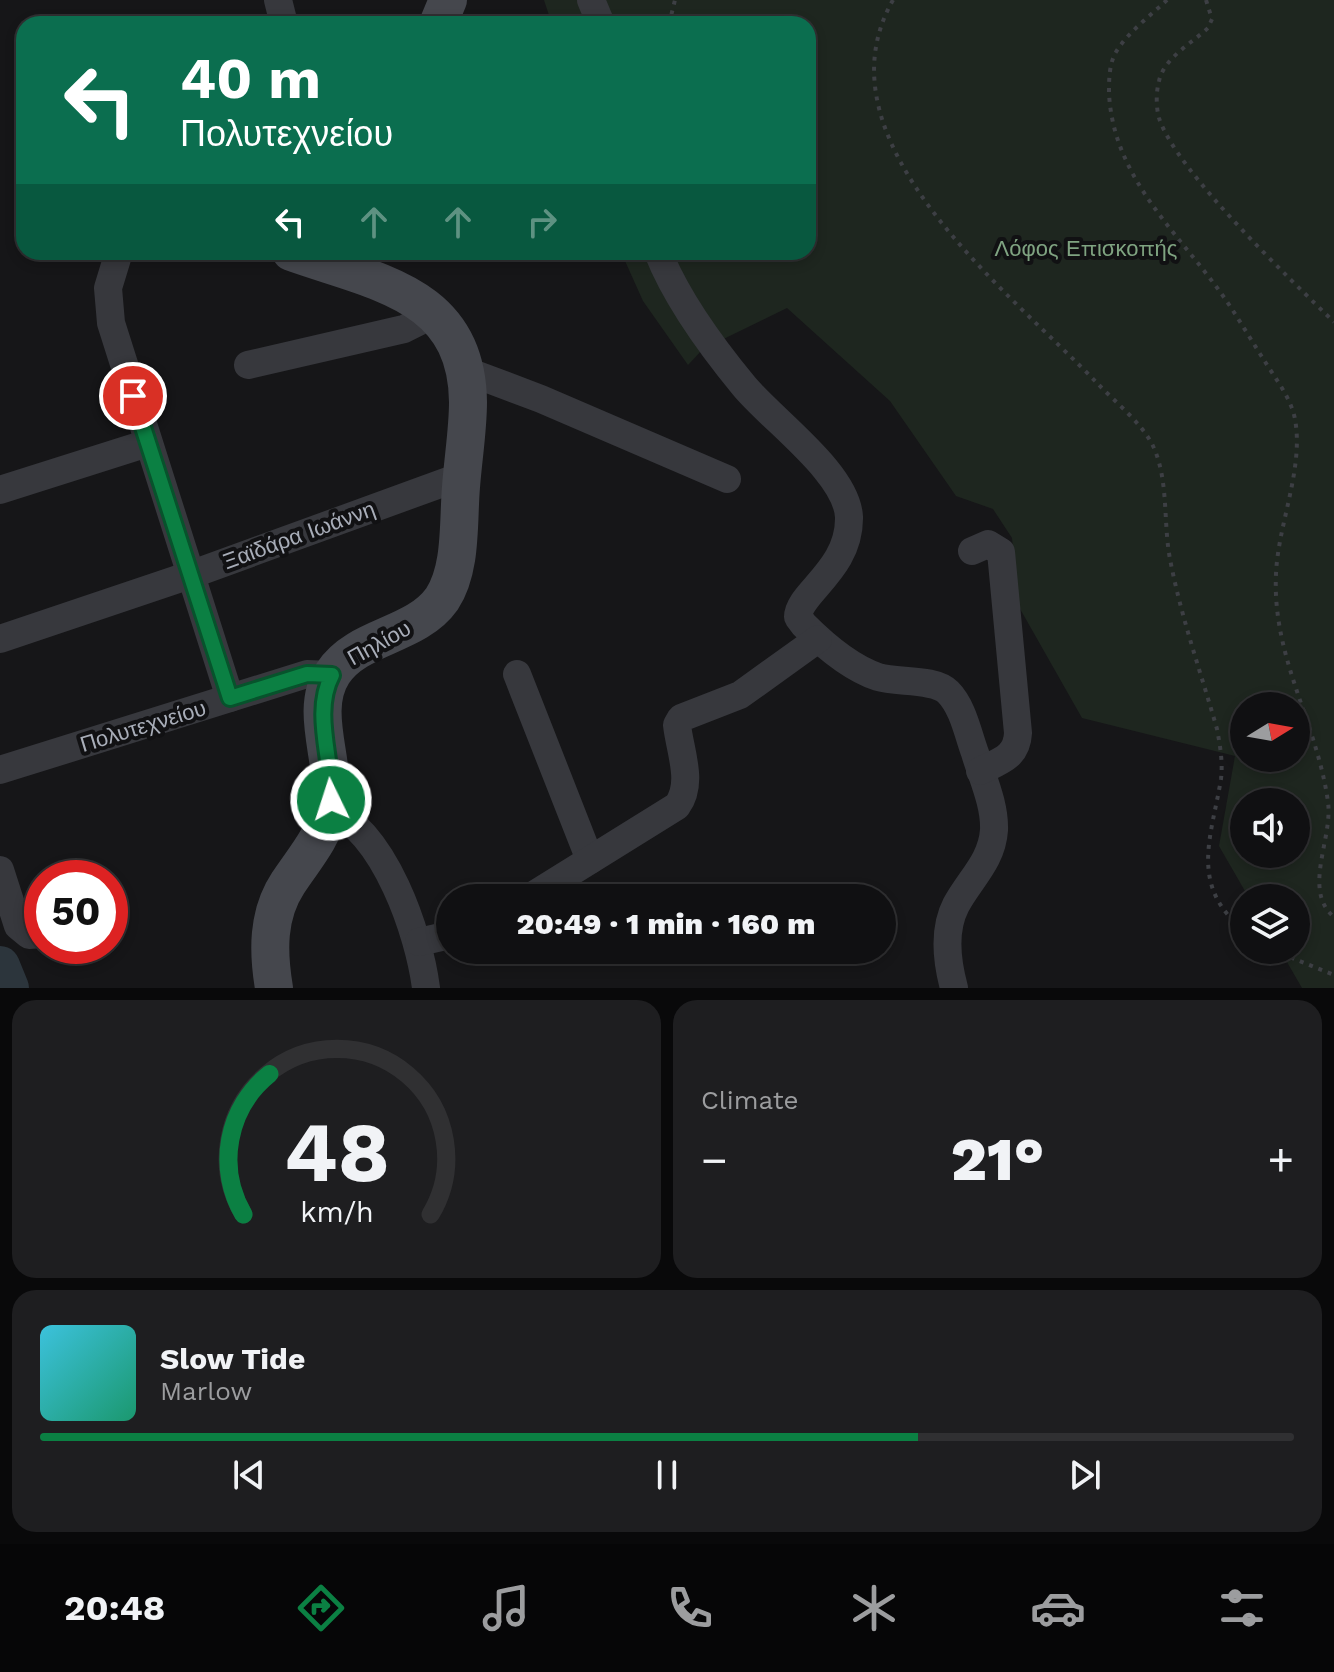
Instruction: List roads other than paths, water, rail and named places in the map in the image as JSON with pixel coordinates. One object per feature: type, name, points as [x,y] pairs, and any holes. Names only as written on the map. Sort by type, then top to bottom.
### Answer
[{"type":"main road","name":"Πηλίου","points":[[274,988],[269,940],[274,915],[287,885],[321,833],[329,809],[331,788],[324,701],[332,675],[355,652],[419,622],[443,597],[455,565],[468,400],[464,370],[451,333],[429,306],[395,288],[314,260]]},
{"type":"street","points":[[117,260],[108,288],[108,307],[230,698]]},
{"type":"street","points":[[663,260],[720,356],[783,428],[836,478],[844,494],[849,518],[843,552],[835,568],[798,610],[804,625],[818,639],[874,676],[936,686],[948,692],[959,709],[994,816],[994,832],[988,856],[956,905],[950,921],[948,944],[954,988]]},
{"type":"street","points":[[248,365],[404,329],[418,322],[429,306]]},
{"type":"street","points":[[464,370],[541,399],[727,479]]},
{"type":"street","points":[[0,490],[148,443]]},
{"type":"street","name":"Ξαϊδάρα Ιωάννη","points":[[0,639],[190,575],[462,476]]},
{"type":"street","points":[[972,551],[988,544],[1001,552],[1018,733],[1011,755],[980,771]]},
{"type":"street","points":[[551,884],[677,806],[684,796],[686,783],[677,725],[681,718],[740,695],[818,639]]},
{"type":"street","name":"Πολυτεχνείου","points":[[0,770],[307,674],[332,675]]},
{"type":"street","points":[[517,674],[590,860]]},
{"type":"street","points":[[329,809],[348,818],[369,841],[403,902],[419,942],[426,988]]},
{"type":"street","points":[[0,870],[18,926],[24,931]]},
{"type":"street","points":[[419,942],[436,938]]},
{"type":"waterway","points":[[0,966],[9,988]]},
{"type":"park label","name":"Λόφος Επισκοπής","points":[[1086,248]]}]
